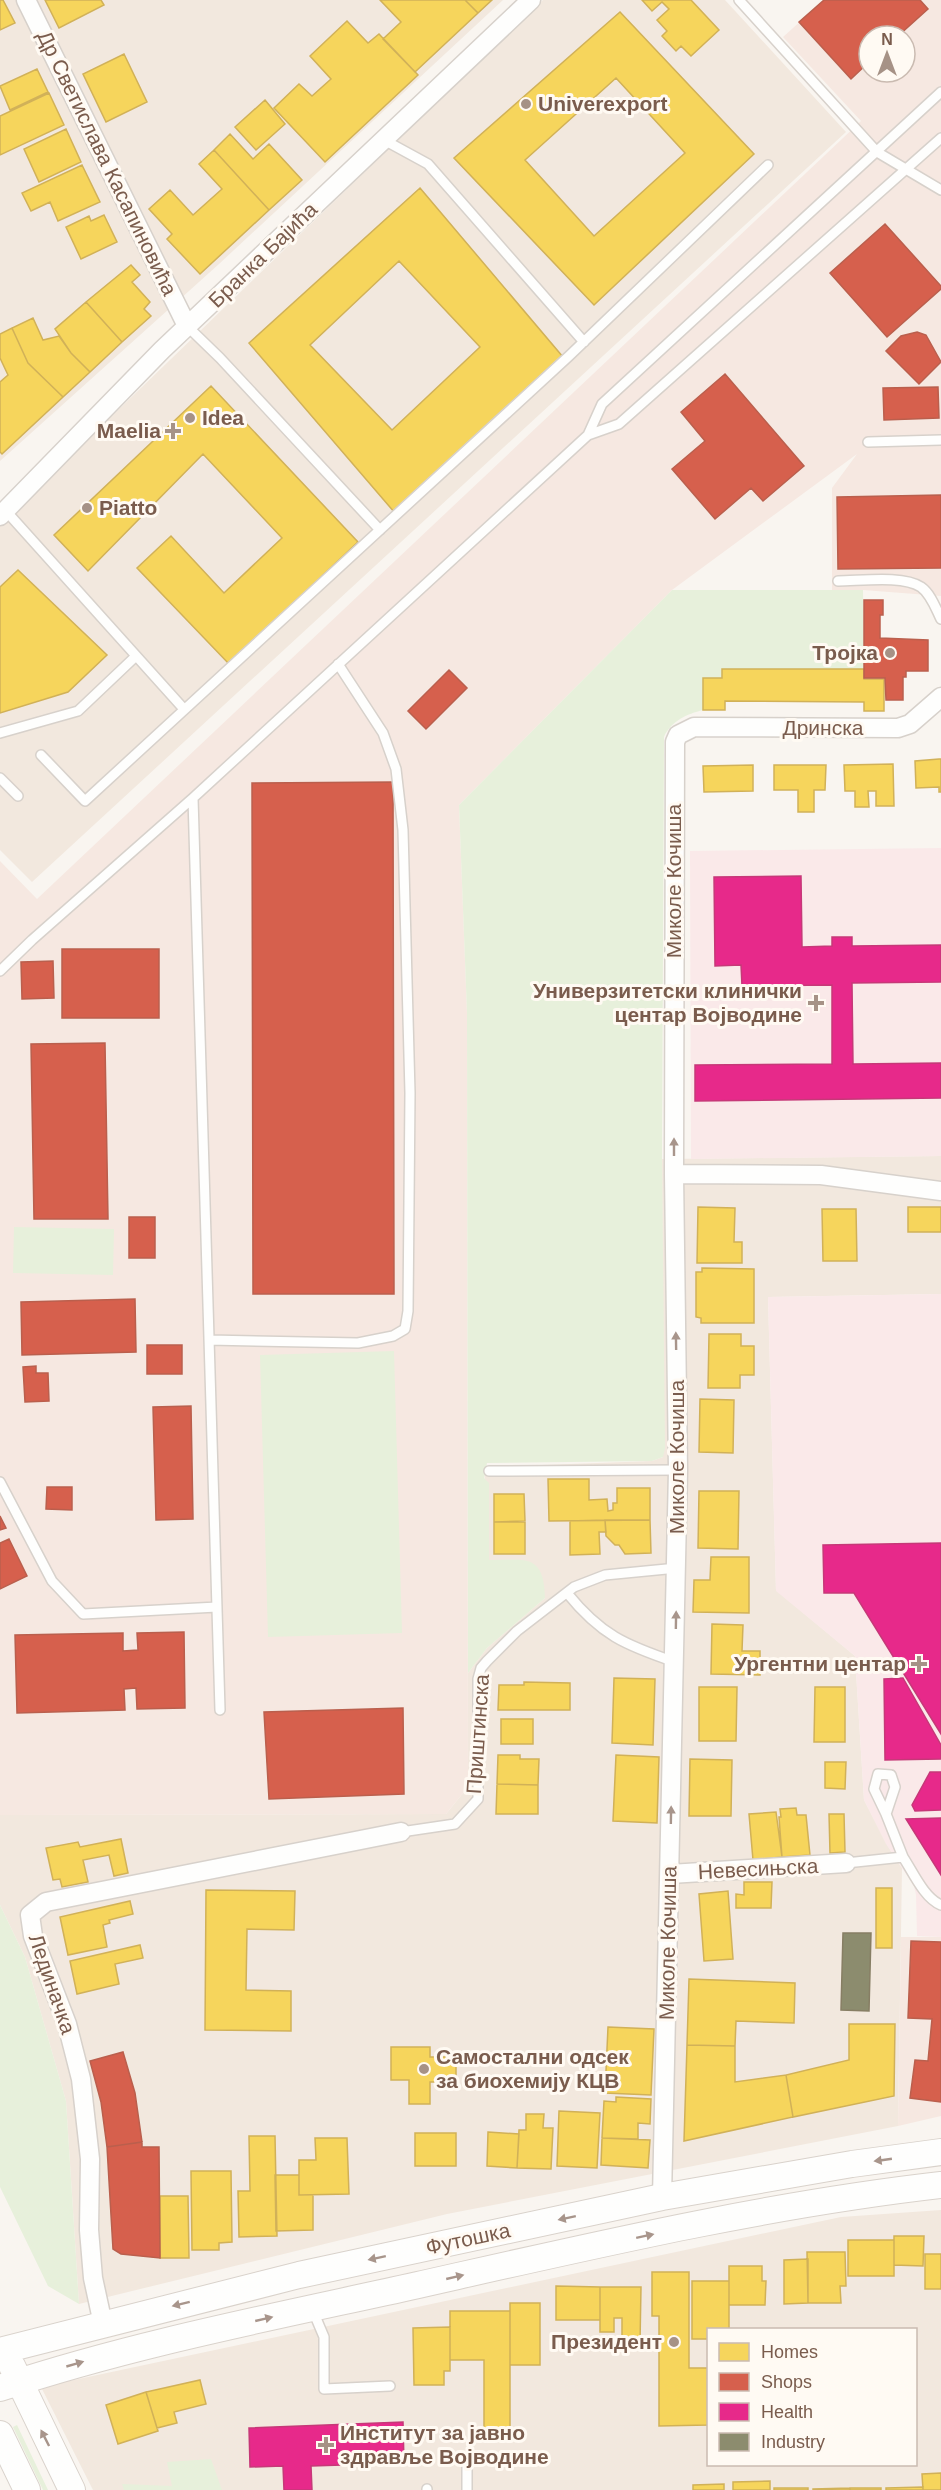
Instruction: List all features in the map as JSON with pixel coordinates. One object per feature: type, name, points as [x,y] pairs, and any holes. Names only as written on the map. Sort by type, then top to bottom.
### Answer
[{"type":"main road","name":"Футошка","points":[[1,2347],[299,2275],[662,2198],[852,2164],[941,2152]]},
{"type":"main road","name":"Футошка","points":[[9,2385],[108,2355],[529,2260],[730,2219],[869,2194],[941,2186]]},
{"type":"main road","points":[[1,2347],[9,2385],[72,2490]]},
{"type":"main road","points":[[0,2434],[27,2490]]},
{"type":"street","name":"Др Светислава Касапиновића","points":[[26,0],[187,326]]},
{"type":"street","name":"Бранка Бајића","points":[[3,513],[187,326],[531,0]]},
{"type":"street","name":"Дринска","points":[[693,727],[898,728],[910,724],[941,697]]},
{"type":"street","name":"Миколе Кочиша","points":[[662,2198],[678,1470],[674,1174],[675,751],[678,735],[693,727]]},
{"type":"street","points":[[674,1174],[821,1175],[941,1191]]},
{"type":"street","name":"Лединачка","points":[[103,2324],[93,2278],[89,2230],[90,2160],[81,2079],[67,2024],[33,1936],[30,1916],[46,1902],[401,1832]]},
{"type":"street","name":"Невесињска","points":[[670,1874],[846,1863]]},
{"type":"lane","points":[[739,0],[877,152],[941,190]]},
{"type":"lane","points":[[588,435],[602,404],[941,92]]},
{"type":"lane","points":[[0,971],[193,798],[588,435],[619,423],[941,138]]},
{"type":"lane","points":[[384,140],[428,164],[584,342]]},
{"type":"lane","points":[[41,754],[85,801],[183,708],[584,342],[768,165]]},
{"type":"lane","points":[[187,326],[220,358],[380,530]]},
{"type":"lane","points":[[868,442],[941,440]]},
{"type":"lane","points":[[3,513],[183,708]]},
{"type":"lane","points":[[838,581],[906,581],[922,588],[933,601],[941,619]]},
{"type":"lane","points":[[0,734],[78,711],[136,656]]},
{"type":"lane","points":[[209,1340],[358,1343],[393,1336],[405,1329],[408,1311],[410,1093],[403,830],[399,790],[396,770],[383,734],[338,664]]},
{"type":"lane","points":[[0,778],[18,796]]},
{"type":"lane","points":[[193,798],[220,1710]]},
{"type":"lane","points":[[489,1472],[678,1470]]},
{"type":"lane","points":[[0,1482],[52,1581],[83,1614],[217,1607]]},
{"type":"lane","name":"Приштинска","points":[[401,1832],[455,1824],[478,1799],[478,1679],[481,1668],[517,1631],[574,1587],[604,1575],[677,1569]]},
{"type":"lane","points":[[567,1593],[586,1617],[614,1638],[675,1662]]},
{"type":"lane","points":[[886,1814],[903,1857],[922,1887],[934,1902],[941,1905]]},
{"type":"lane","points":[[846,1863],[903,1857]]},
{"type":"lane","points":[[312,2308],[324,2337],[324,2389],[390,2386]]},
{"type":"lane","points":[[466,2464],[466,2490]]},
{"type":"shaded area","points":[[0,0],[503,0],[219,264],[0,461]]},
{"type":"shaded area","points":[[543,0],[725,0],[846,132],[32,882],[0,850],[0,524]]},
{"type":"shaded area","points":[[824,0],[941,0],[941,596],[832,590],[832,488],[857,454],[672,590],[459,805],[467,1013],[468,1787],[446,1814],[0,1815],[0,861],[37,899],[861,121],[783,37]]},
{"type":"shaded area","name":"Универзитетски клинички центар Војводине","points":[[941,848],[941,1156],[691,1159],[690,851]]},
{"type":"shaded area","points":[[941,1156],[941,1294],[768,1297],[776,1590],[855,1656],[864,1800],[902,1868],[898,2126],[447,2214],[79,2304],[66,2101],[25,1957],[0,1905],[0,1815],[446,1814],[468,1787],[468,1673],[487,1648],[545,1598],[489,1561],[484,1467],[652,1461],[663,1457],[662,1159]]},
{"type":"shaded area","points":[[941,1294],[941,1937],[917,1936],[914,1886],[886,1844],[864,1800],[855,1656],[776,1591],[768,1297]]},
{"type":"shaded area","points":[[901,1937],[941,1937],[941,2116],[898,2126]]},
{"type":"shaded area","points":[[941,2210],[941,2490],[93,2490],[41,2387],[841,2217]]},
{"type":"green space","points":[[672,590],[863,590],[864,669],[722,669],[722,678],[703,678],[703,710],[680,719],[664,737],[662,1159],[665,1448],[663,1457],[652,1461],[487,1463],[484,1478],[489,1483],[489,1560],[522,1560],[536,1566],[544,1583],[545,1598],[487,1648],[468,1673],[467,1013],[459,805]]},
{"type":"green space","points":[[14,1227],[114,1229],[113,1275],[13,1273]]},
{"type":"green space","points":[[394,1351],[402,1633],[268,1637],[260,1355]]},
{"type":"green space","points":[[0,1905],[25,1957],[66,2101],[79,2304],[48,2286],[0,2187]]},
{"type":"green space","points":[[17,2425],[48,2490],[43,2490],[13,2427]]},
{"type":"green space","points":[[211,2459],[222,2490],[124,2490],[122,2484],[172,2486],[167,2462]]},
{"type":"building: Homes","points":[[0,0],[3,0],[15,23],[0,30]]},
{"type":"building: Homes","points":[[45,0],[101,0],[104,5],[59,28]]},
{"type":"building: Homes","points":[[380,0],[465,0],[478,13],[415,72],[383,39],[401,22]]},
{"type":"building: Homes","points":[[465,0],[492,0],[478,13]]},
{"type":"building: Homes","points":[[642,0],[691,0],[719,30],[691,56],[681,46],[676,51],[662,36],[667,31],[657,20],[669,9],[662,2],[652,11]]},
{"type":"building: Homes","points":[[620,12],[754,154],[594,305],[454,158]],"holes":[[[616,78],[685,153],[594,236],[525,160]]]},
{"type":"building: Homes","points":[[347,21],[368,43],[379,34],[418,75],[325,162],[274,108],[299,84],[312,96],[331,79],[310,56]]},
{"type":"building: Homes","points":[[124,54],[147,102],[106,122],[83,74]]},
{"type":"building: Homes","points":[[37,69],[48,92],[10,110],[0,86]]},
{"type":"building: Homes","points":[[49,93],[64,125],[0,155],[0,116]]},
{"type":"building: Homes","points":[[265,100],[285,124],[256,150],[235,127]]},
{"type":"building: Homes","points":[[66,129],[81,162],[39,182],[24,149]]},
{"type":"building: Homes","points":[[230,134],[253,159],[269,144],[302,180],[269,210],[214,150]]},
{"type":"building: Homes","points":[[214,150],[269,210],[200,274],[167,239],[172,234],[149,209],[170,190],[193,215],[222,189],[199,164]]},
{"type":"building: Homes","points":[[82,165],[100,202],[58,221],[50,202],[31,211],[22,193]]},
{"type":"building: Homes","points":[[420,188],[563,357],[395,513],[249,343]],"holes":[[[399,261],[480,347],[392,430],[310,345]]]},
{"type":"building: Homes","points":[[104,215],[117,242],[81,259],[66,227],[89,216],[91,221]]},
{"type":"building: Homes","points":[[131,265],[140,275],[132,282],[150,302],[144,309],[151,316],[122,342],[86,302]]},
{"type":"building: Homes","points":[[86,302],[122,342],[90,372],[71,353],[55,329]]},
{"type":"building: Homes","points":[[33,318],[43,340],[59,336],[71,353],[90,372],[63,397],[28,363],[12,328]]},
{"type":"building: Homes","points":[[12,328],[28,363],[63,397],[2,454],[0,452],[0,382],[8,375],[0,358],[0,334]]},
{"type":"building: Homes","points":[[211,386],[358,542],[229,664],[137,568],[171,536],[224,593],[282,538],[203,454],[88,571],[54,535]]},
{"type":"building: Homes","points":[[18,570],[107,655],[68,692],[0,713],[0,587]]},
{"type":"building: Homes","points":[[722,669],[864,669],[864,679],[884,679],[884,711],[864,711],[864,702],[725,701],[725,710],[703,710],[703,678],[722,678]]},
{"type":"building: Homes","points":[[941,759],[941,792],[939,792],[939,787],[916,788],[915,761]]},
{"type":"building: Homes","points":[[893,764],[894,806],[876,806],[876,791],[868,791],[869,807],[855,807],[855,791],[845,791],[844,765]]},
{"type":"building: Homes","points":[[753,765],[753,791],[704,792],[703,766]]},
{"type":"building: Homes","points":[[774,765],[826,765],[825,790],[814,790],[814,812],[798,812],[798,790],[774,790]]},
{"type":"building: Homes","points":[[698,1207],[735,1208],[734,1242],[742,1242],[742,1263],[697,1263]]},
{"type":"building: Homes","points":[[908,1207],[941,1207],[941,1232],[908,1232]]},
{"type":"building: Homes","points":[[822,1209],[856,1209],[857,1261],[823,1261]]},
{"type":"building: Homes","points":[[702,1268],[754,1269],[754,1323],[701,1323],[701,1318],[696,1317],[696,1272],[702,1272]]},
{"type":"building: Homes","points":[[709,1334],[741,1334],[741,1346],[754,1346],[754,1375],[740,1375],[740,1388],[708,1388]]},
{"type":"building: Homes","points":[[700,1399],[734,1400],[733,1453],[699,1452]]},
{"type":"building: Homes","points":[[548,1479],[589,1479],[589,1500],[607,1499],[608,1511],[613,1510],[613,1503],[617,1503],[617,1488],[650,1488],[650,1520],[549,1521]]},
{"type":"building: Homes","points":[[699,1491],[739,1491],[738,1549],[698,1548]]},
{"type":"building: Homes","points":[[494,1494],[524,1494],[525,1521],[494,1522]]},
{"type":"building: Homes","points":[[605,1520],[650,1520],[651,1553],[625,1554],[619,1545],[615,1545],[606,1536]]},
{"type":"building: Homes","points":[[605,1520],[606,1532],[599,1532],[600,1554],[570,1555],[570,1521]]},
{"type":"building: Homes","points":[[494,1522],[525,1522],[525,1554],[494,1554]]},
{"type":"building: Homes","points":[[711,1557],[749,1557],[749,1613],[693,1612],[694,1580],[710,1580]]},
{"type":"building: Homes","points":[[712,1624],[743,1625],[742,1651],[760,1651],[760,1675],[711,1674]]},
{"type":"building: Homes","points":[[614,1678],[655,1679],[653,1745],[612,1743]]},
{"type":"building: Homes","points":[[524,1682],[570,1683],[570,1710],[498,1710],[499,1685],[524,1685]]},
{"type":"building: Homes","points":[[699,1687],[737,1687],[736,1741],[699,1741]]},
{"type":"building: Homes","points":[[815,1687],[845,1687],[845,1742],[814,1742]]},
{"type":"building: Homes","points":[[501,1719],[533,1719],[533,1744],[501,1744]]},
{"type":"building: Homes","points":[[498,1755],[520,1755],[520,1759],[539,1759],[538,1785],[497,1784]]},
{"type":"building: Homes","points":[[616,1755],[659,1757],[657,1823],[613,1821]]},
{"type":"building: Homes","points":[[690,1759],[732,1760],[731,1816],[689,1816]]},
{"type":"building: Homes","points":[[825,1762],[846,1762],[845,1789],[825,1788]]},
{"type":"building: Homes","points":[[497,1784],[538,1785],[538,1814],[496,1814]]},
{"type":"building: Homes","points":[[796,1808],[797,1815],[806,1815],[810,1855],[782,1857],[780,1809]]},
{"type":"building: Homes","points":[[776,1812],[782,1857],[753,1860],[749,1814]]},
{"type":"building: Homes","points":[[829,1814],[844,1814],[845,1852],[830,1853]]},
{"type":"building: Homes","points":[[121,1839],[128,1873],[114,1876],[109,1855],[83,1860],[88,1882],[62,1887],[60,1879],[53,1880],[46,1848],[78,1842],[80,1847]]},
{"type":"building: Homes","points":[[744,1882],[772,1882],[771,1908],[736,1908],[736,1894],[744,1895]]},
{"type":"building: Homes","points":[[876,1888],[892,1888],[892,1948],[876,1948]]},
{"type":"building: Homes","points":[[206,1890],[295,1891],[294,1930],[247,1929],[246,1990],[291,1991],[291,2031],[205,2030]]},
{"type":"building: Homes","points":[[728,1891],[733,1959],[704,1961],[699,1894]]},
{"type":"building: Homes","points":[[130,1901],[133,1914],[109,1920],[110,1923],[103,1925],[107,1947],[68,1955],[60,1917]]},
{"type":"building: Homes","points":[[140,1945],[143,1958],[115,1964],[119,1984],[77,1994],[70,1961]]},
{"type":"building: Homes","points":[[689,1979],[795,1983],[794,2023],[736,2021],[735,2046],[687,2045]]},
{"type":"building: Homes","points":[[849,2024],[895,2024],[894,2096],[793,2117],[786,2075],[849,2060]]},
{"type":"building: Homes","points":[[608,2027],[654,2029],[651,2095],[605,2093]]},
{"type":"building: Homes","points":[[687,2045],[735,2046],[735,2082],[786,2075],[793,2117],[684,2141]]},
{"type":"building: Homes","name":"Самостални одсек за биохемију КЦВ","points":[[391,2047],[430,2047],[430,2057],[456,2057],[456,2082],[430,2082],[430,2104],[409,2104],[409,2080],[391,2080]]},
{"type":"building: Homes","points":[[616,2097],[651,2099],[650,2124],[638,2123],[638,2139],[602,2138],[604,2101],[616,2102]]},
{"type":"building: Homes","points":[[559,2111],[600,2113],[597,2168],[557,2166]]},
{"type":"building: Homes","points":[[526,2114],[544,2114],[543,2128],[553,2128],[551,2169],[517,2168],[519,2130],[526,2130]]},
{"type":"building: Homes","points":[[488,2132],[519,2134],[517,2168],[487,2166]]},
{"type":"building: Homes","points":[[415,2133],[456,2133],[456,2166],[415,2166]]},
{"type":"building: Homes","points":[[249,2136],[275,2136],[277,2236],[239,2237],[238,2191],[250,2191]]},
{"type":"building: Homes","points":[[315,2138],[347,2138],[349,2194],[299,2195],[299,2160],[316,2160]]},
{"type":"building: Homes","points":[[602,2138],[650,2140],[648,2168],[601,2165]]},
{"type":"building: Homes","points":[[191,2171],[231,2171],[232,2242],[219,2243],[219,2250],[192,2250]]},
{"type":"building: Homes","points":[[275,2175],[299,2175],[299,2195],[313,2195],[313,2230],[276,2231]]},
{"type":"building: Homes","points":[[160,2196],[188,2196],[189,2258],[160,2258]]},
{"type":"building: Homes","points":[[894,2236],[924,2236],[923,2266],[894,2265]]},
{"type":"building: Homes","points":[[848,2240],[894,2240],[894,2276],[848,2276]]},
{"type":"building: Homes","points":[[807,2252],[845,2252],[846,2286],[840,2286],[841,2303],[808,2303]]},
{"type":"building: Homes","points":[[925,2254],[941,2254],[941,2289],[925,2289]]},
{"type":"building: Homes","points":[[808,2259],[808,2303],[784,2304],[784,2260]]},
{"type":"building: Homes","points":[[729,2266],[762,2266],[762,2281],[766,2281],[765,2305],[729,2305]]},
{"type":"building: Homes","name":"Президент","points":[[652,2272],[689,2272],[689,2368],[707,2368],[707,2425],[659,2426],[659,2316],[652,2316]]},
{"type":"building: Homes","points":[[692,2281],[729,2281],[729,2328],[707,2328],[707,2339],[692,2339]]},
{"type":"building: Homes","points":[[556,2286],[600,2287],[600,2320],[556,2320]]},
{"type":"building: Homes","points":[[600,2287],[641,2287],[640,2343],[622,2343],[622,2318],[614,2318],[614,2332],[600,2332]]},
{"type":"building: Homes","points":[[510,2303],[540,2303],[540,2365],[510,2365]]},
{"type":"building: Homes","points":[[450,2311],[510,2311],[510,2436],[484,2436],[484,2360],[450,2360]]},
{"type":"building: Homes","points":[[450,2327],[450,2371],[444,2371],[444,2385],[414,2385],[413,2328]]},
{"type":"building: Homes","points":[[200,2380],[206,2404],[174,2412],[177,2423],[157,2428],[146,2392]]},
{"type":"building: Homes","points":[[146,2392],[158,2431],[118,2444],[106,2405]]},
{"type":"building: Homes","points":[[941,2473],[941,2490],[923,2490],[922,2474]]},
{"type":"building: Homes","points":[[770,2481],[770,2490],[733,2490],[733,2482]]},
{"type":"building: Homes","points":[[724,2484],[724,2490],[693,2490],[693,2485]]},
{"type":"building: Homes","points":[[923,2487],[923,2490],[886,2490],[886,2488]]},
{"type":"building: Homes","points":[[774,2488],[808,2488],[808,2490],[774,2490]]},
{"type":"building: Homes","points":[[850,2488],[850,2490],[813,2490],[813,2489]]},
{"type":"building: Homes","points":[[850,2488],[881,2488],[881,2490],[850,2490]]},
{"type":"building: Shops","points":[[824,0],[920,0],[928,9],[911,24],[857,24],[857,73],[851,79],[799,22]]},
{"type":"building: Shops","points":[[885,224],[941,286],[941,289],[887,337],[830,273]]},
{"type":"building: Shops","points":[[917,332],[926,335],[941,362],[919,384],[886,351],[901,336]]},
{"type":"building: Shops","points":[[725,374],[804,466],[763,501],[751,488],[715,519],[672,469],[705,441],[681,412]]},
{"type":"building: Shops","points":[[938,387],[939,418],[884,420],[883,388]]},
{"type":"building: Shops","points":[[941,495],[941,568],[838,569],[837,497]]},
{"type":"building: Shops","points":[[864,600],[883,600],[883,615],[880,615],[880,638],[928,640],[928,671],[906,671],[906,677],[903,677],[903,700],[886,700],[885,678],[864,678]]},
{"type":"building: Shops","points":[[449,670],[467,688],[426,729],[408,711]]},
{"type":"building: Shops","points":[[393,782],[394,1294],[253,1294],[252,783]]},
{"type":"building: Shops","points":[[62,949],[159,949],[159,1018],[62,1018]]},
{"type":"building: Shops","points":[[53,961],[54,998],[22,999],[21,962]]},
{"type":"building: Shops","points":[[105,1043],[108,1219],[34,1219],[31,1044]]},
{"type":"building: Shops","points":[[129,1217],[155,1217],[155,1258],[129,1258]]},
{"type":"building: Shops","points":[[135,1299],[136,1352],[22,1355],[21,1302]]},
{"type":"building: Shops","points":[[147,1345],[182,1345],[182,1374],[147,1374]]},
{"type":"building: Shops","points":[[36,1366],[36,1373],[48,1373],[49,1401],[25,1402],[23,1367]]},
{"type":"building: Shops","points":[[191,1406],[193,1519],[156,1520],[153,1407]]},
{"type":"building: Shops","points":[[47,1487],[72,1487],[72,1510],[46,1509]]},
{"type":"building: Shops","points":[[0,1516],[6,1528],[0,1530]]},
{"type":"building: Shops","points":[[9,1539],[27,1576],[0,1589],[0,1543]]},
{"type":"building: Shops","points":[[184,1632],[185,1708],[137,1709],[136,1688],[124,1689],[125,1710],[17,1713],[15,1635],[123,1633],[123,1651],[138,1650],[137,1633]]},
{"type":"building: Shops","points":[[403,1708],[404,1794],[269,1799],[264,1712]]},
{"type":"building: Shops","points":[[911,1941],[941,1942],[941,2102],[910,2098],[915,2060],[928,2061],[932,2019],[908,2018]]},
{"type":"building: Shops","points":[[123,2052],[135,2093],[142,2142],[107,2147],[101,2102],[90,2061]]},
{"type":"building: Shops","points":[[142,2142],[142,2147],[159,2147],[160,2258],[121,2254],[113,2249],[107,2147]]},
{"type":"building: Health","points":[[801,876],[802,947],[832,946],[832,937],[852,937],[852,946],[941,945],[941,982],[852,983],[853,1064],[941,1063],[941,1098],[695,1101],[695,1065],[832,1064],[832,985],[742,986],[741,965],[715,966],[714,877]]},
{"type":"building: Health","name":"Ургентни центар","points":[[941,1543],[941,1734],[854,1593],[824,1593],[823,1545]]},
{"type":"building: Health","points":[[903,1678],[941,1745],[941,1759],[885,1760],[884,1679]]},
{"type":"building: Health","points":[[930,1772],[941,1772],[941,1810],[915,1811],[912,1805]]},
{"type":"building: Health","points":[[941,1818],[941,1875],[906,1819]]},
{"type":"building: Health","name":"Институт за јавно здравље Војводине","points":[[403,2422],[404,2463],[311,2466],[312,2490],[284,2490],[283,2466],[250,2467],[249,2428]]},
{"type":"building: Industry","points":[[843,1933],[871,1933],[869,2011],[841,2010]]},
{"type":"place","name":"Univerexport","points":[[526,104]]},
{"type":"place","name":"Idea","points":[[190,418]]},
{"type":"place","name":"Maelia","points":[[173,431]]},
{"type":"place","name":"Piatto","points":[[87,508]]},
{"type":"place","name":"Тројка","points":[[890,653]]},
{"type":"place","name":"Универзитетски клинички центар Војводине","points":[[816,1003]]},
{"type":"place","name":"Ургентни центар","points":[[919,1664]]},
{"type":"place","name":"Самостални одсек за биохемију КЦВ","points":[[424,2069]]},
{"type":"place","name":"Президент","points":[[674,2342]]},
{"type":"place","name":"Институт за јавно здравље Војводине","points":[[326,2445]]}]
